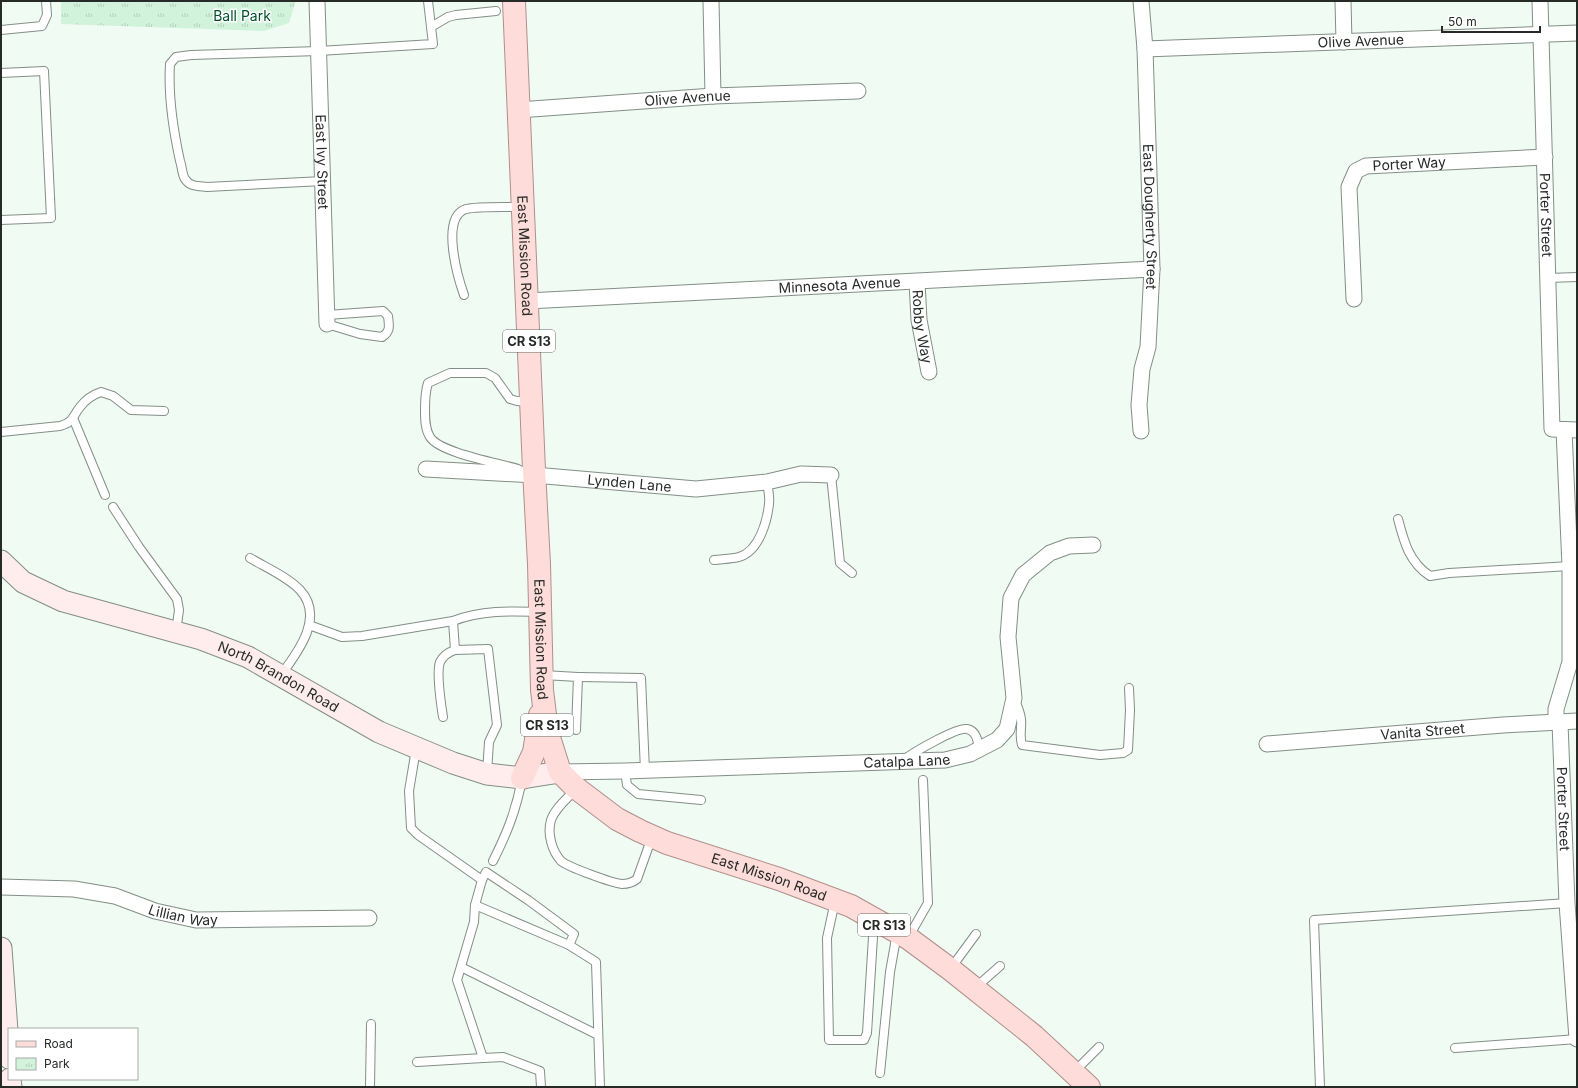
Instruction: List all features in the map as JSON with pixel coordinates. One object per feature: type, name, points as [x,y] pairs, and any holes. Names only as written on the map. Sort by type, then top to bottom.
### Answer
[{"type":"main road","name":"East Mission Road","points":[[505,6],[518,110],[542,682],[547,731],[560,772],[576,788],[617,819],[652,836],[667,843],[779,879],[836,900],[851,906],[902,935],[975,988],[1034,1036],[1082,1080]]},
{"type":"main road","points":[[522,778],[534,752],[538,728],[542,682]]},
{"type":"street","name":"East Ivy Street","points":[[316,1],[327,319]]},
{"type":"street","points":[[711,1],[713,96]]},
{"type":"street","name":"East Dougherty Street","points":[[1140,1],[1145,49],[1152,269],[1148,347],[1142,369],[1139,405],[1141,431]]},
{"type":"street","points":[[1343,1],[1344,42]]},
{"type":"street","name":"Porter Street","points":[[1540,1],[1548,278],[1564,430],[1570,566],[1574,584],[1570,662],[1556,709],[1558,723],[1567,903],[1577,1039]]},
{"type":"street","name":"Olive Avenue","points":[[1145,49],[1344,42],[1460,36],[1577,33]]},
{"type":"street","name":"Olive Avenue","points":[[518,110],[713,96],[858,91]]},
{"type":"street","name":"Porter Way","points":[[1354,299],[1349,187],[1356,171],[1366,166],[1545,157]]},
{"type":"street","name":"Minnesota Avenue","points":[[527,302],[1152,269]]},
{"type":"street","name":"Robby Way","points":[[917,282],[918,320],[930,372]]},
{"type":"street","name":"Lynden Lane","points":[[426,470],[534,473],[696,489],[767,482],[801,474],[831,475]]},
{"type":"street","name":"Catalpa Lane","points":[[560,772],[945,760],[970,754],[997,740],[1007,729],[1014,698],[1008,637],[1011,598],[1023,575],[1050,553],[1069,546],[1093,545]]},
{"type":"street","name":"North Brandon Road","points":[[1,561],[23,582],[63,601],[201,639],[248,657],[379,732],[453,763],[487,774],[522,778],[560,772]]},
{"type":"street","points":[[1,584],[23,582]]},
{"type":"street","name":"Vanita Street","points":[[1267,744],[1503,725],[1577,721]]},
{"type":"street","name":"Lillian Way","points":[[1,887],[74,889],[115,896],[155,911],[196,920],[368,918]]},
{"type":"street","points":[[1,948],[8,1044]]},
{"type":"lane","points":[[1,30],[42,26],[47,15],[46,1]]},
{"type":"lane","points":[[323,181],[207,187],[193,186],[184,179],[173,122],[169,80],[170,64],[176,57],[433,44],[428,1]]},
{"type":"lane","points":[[431,27],[448,17],[505,6]]},
{"type":"lane","points":[[1,73],[44,71],[51,218],[1,220]]},
{"type":"lane","points":[[464,296],[457,275],[454,250],[453,224],[458,215],[467,209],[523,207]]},
{"type":"lane","points":[[1548,278],[1577,277]]},
{"type":"lane","points":[[383,311],[388,316],[388,334],[382,338],[360,334],[327,319],[383,311]]},
{"type":"lane","points":[[531,402],[510,399],[495,378],[486,373],[450,373],[428,383],[425,392],[425,422],[430,437],[440,445],[463,454],[534,473]]},
{"type":"lane","points":[[1,432],[68,424],[89,396],[101,392],[113,396],[131,410],[164,412]]},
{"type":"lane","points":[[73,418],[105,495]]},
{"type":"lane","points":[[831,475],[840,563],[852,573]]},
{"type":"lane","points":[[714,560],[741,556],[753,547],[760,538],[766,520],[769,503],[767,482]]},
{"type":"lane","points":[[113,507],[143,553],[177,599],[179,610],[176,633]]},
{"type":"lane","points":[[1398,519],[1404,544],[1411,557],[1424,573],[1430,576],[1449,573],[1570,566]]},
{"type":"lane","points":[[250,558],[299,589],[309,603],[309,625],[302,645],[280,676]]},
{"type":"lane","points":[[309,625],[342,637],[362,636],[453,621],[465,616],[497,611],[540,612]]},
{"type":"lane","points":[[453,621],[455,650]]},
{"type":"lane","points":[[442,717],[439,682],[440,662],[447,653],[455,650],[488,649],[497,725],[489,742],[487,774]]},
{"type":"lane","points":[[542,682],[578,677],[641,678],[645,770]]},
{"type":"lane","points":[[576,730],[578,677]]},
{"type":"lane","points":[[1014,698],[1020,711],[1020,738],[1022,745],[1100,755],[1123,753],[1128,750],[1130,710],[1129,688]]},
{"type":"lane","points":[[901,761],[952,733],[965,729],[975,734],[979,750]]},
{"type":"lane","points":[[416,748],[410,791],[409,811],[411,828],[418,835],[482,880]]},
{"type":"lane","points":[[625,771],[627,785],[638,794],[701,800]]},
{"type":"lane","points":[[493,861],[508,830],[518,803],[522,778]]},
{"type":"lane","points":[[880,1073],[890,972],[902,935],[928,903],[924,780]]},
{"type":"lane","points":[[576,788],[551,821],[549,834],[554,852],[563,862],[622,884],[632,883],[636,879],[652,836]]},
{"type":"lane","points":[[483,1058],[457,980],[474,922],[475,905],[482,880],[486,872],[528,900],[574,934],[569,946]]},
{"type":"lane","points":[[836,900],[827,938],[829,1040],[864,1040],[867,1033],[875,920]]},
{"type":"lane","points":[[1320,1087],[1314,920],[1567,903]]},
{"type":"lane","points":[[475,905],[569,946],[596,962],[600,1087]]},
{"type":"lane","points":[[950,969],[976,934]]},
{"type":"lane","points":[[975,988],[1000,966]]},
{"type":"lane","points":[[461,967],[598,1035]]},
{"type":"lane","points":[[370,1087],[371,1024]]},
{"type":"lane","points":[[1455,1048],[1577,1039]]},
{"type":"lane","points":[[1082,1080],[1099,1046]]},
{"type":"lane","points":[[416,1062],[503,1057],[540,1072],[541,1087]]},
{"type":"green space","name":"Ball Park","points":[[61,1],[296,1],[289,23],[264,31],[61,24]]}]
